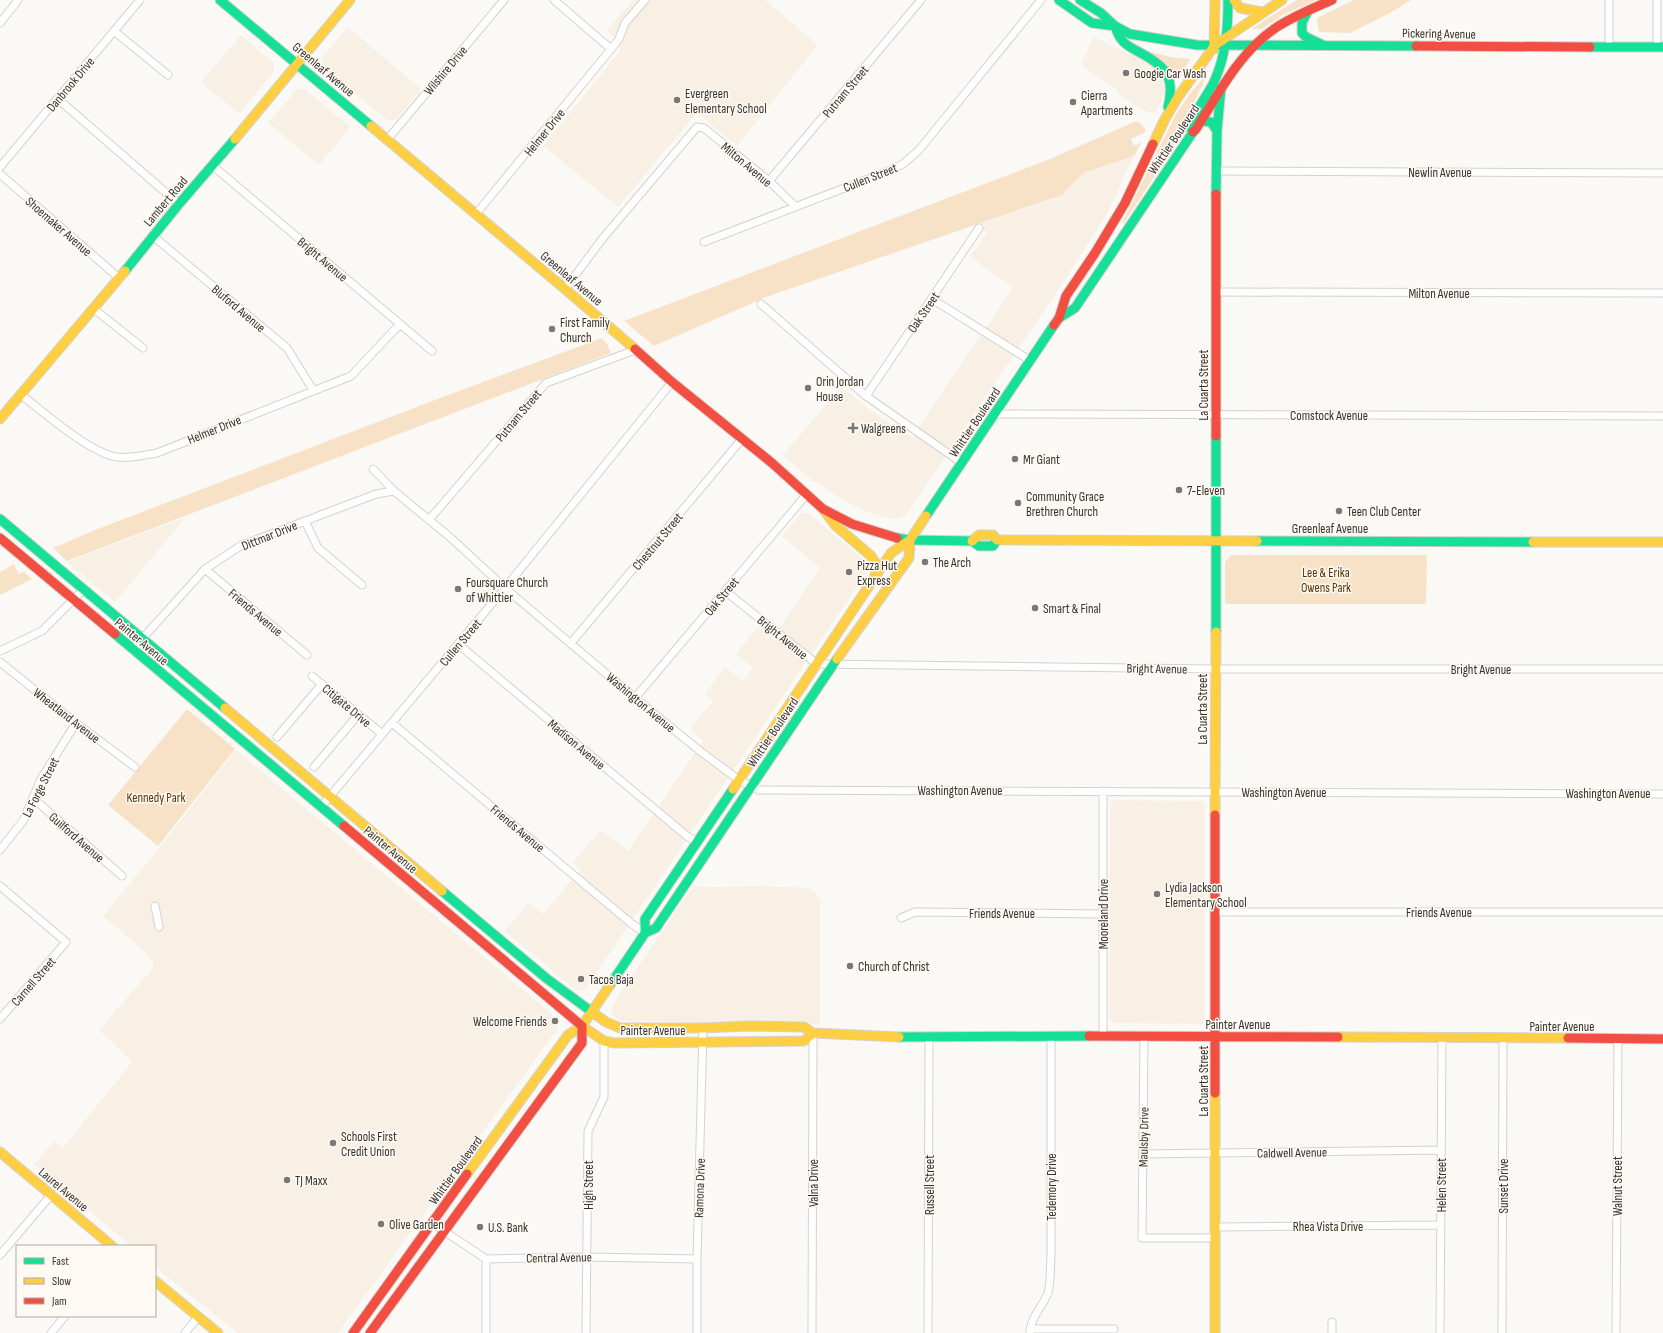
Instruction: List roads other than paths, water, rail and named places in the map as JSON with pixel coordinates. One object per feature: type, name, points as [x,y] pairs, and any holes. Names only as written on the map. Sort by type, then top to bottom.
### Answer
[{"type":"main road","name":"Greenleaf Avenue","points":[[220,0],[564,288],[672,382],[742,438],[823,509],[846,521],[878,534],[910,540],[972,541],[979,535],[993,535],[997,540],[1663,542]]},
{"type":"main road","name":"Lambert Road","points":[[0,419],[94,309],[179,204],[213,166],[350,0]]},
{"type":"main road","points":[[1059,0],[1092,24],[1115,26]]},
{"type":"main road","points":[[1080,0],[1101,13],[1115,26],[1130,34],[1194,44],[1215,45]]},
{"type":"main road","points":[[1198,118],[1196,105],[1212,70],[1215,45],[1215,0]]},
{"type":"main road","points":[[1198,118],[1217,76],[1226,41],[1228,0]]},
{"type":"main road","points":[[1234,0],[1240,8],[1262,12]]},
{"type":"main road","name":"Whittier Boulevard","points":[[353,1333],[568,1035],[582,1026],[592,1012],[645,933],[646,919],[875,575],[891,553],[910,540],[1031,361],[1059,318],[1066,296],[1095,253],[1125,203],[1165,119],[1215,45],[1226,41],[1262,12],[1282,0]]},
{"type":"main road","name":"Whittier Boulevard","points":[[1059,318],[1075,308],[1190,134],[1196,129],[1198,118],[1236,67],[1256,44],[1271,31],[1332,0]]},
{"type":"main road","points":[[1308,11],[1302,22],[1302,33],[1306,37],[1323,45]]},
{"type":"main road","points":[[1115,26],[1122,40],[1154,59],[1164,68],[1172,87],[1165,119]]},
{"type":"main road","name":"Pickering Avenue","points":[[1226,41],[1256,44],[1323,45],[1660,47]]},
{"type":"main road","name":"La Cuarta Street","points":[[1215,1333],[1216,292],[1217,131],[1222,86]]},
{"type":"main road","points":[[1198,118],[1211,122],[1217,131]]},
{"type":"main road","points":[[823,509],[835,525],[871,556],[876,564],[875,575]]},
{"type":"main road","name":"Painter Avenue","points":[[0,519],[330,798],[558,988],[606,1022],[620,1028],[703,1028],[748,1026],[804,1027],[813,1033],[880,1037],[1216,1036],[1663,1039]]},
{"type":"main road","name":"Painter Avenue","points":[[0,538],[277,772],[305,793],[582,1026],[604,1041],[615,1043],[804,1041],[813,1033]]},
{"type":"main road","name":"Whittier Boulevard","points":[[645,933],[656,928],[833,664],[909,558],[910,540]]},
{"type":"main road","points":[[353,834],[356,832],[362,834],[384,852],[394,851]]},
{"type":"main road","name":"Whittier Boulevard","points":[[370,1333],[582,1043],[582,1026]]},
{"type":"main road","name":"Laurel Avenue","points":[[0,1152],[111,1245]]},
{"type":"main road","points":[[156,1282],[218,1333]]},
{"type":"street","points":[[0,24],[18,0]]},
{"type":"street","name":"Danbrook Drive","points":[[0,167],[140,0]]},
{"type":"street","name":"Wilshire Drive","points":[[387,140],[504,0]]},
{"type":"street","points":[[554,0],[611,49]]},
{"type":"street","name":"Helmer Drive","points":[[476,214],[619,39],[625,23],[645,0]]},
{"type":"street","name":"Putnam Street","points":[[769,181],[921,0]]},
{"type":"street","name":"Cullen Street","points":[[704,242],[886,172],[903,164],[919,150],[1041,0]]},
{"type":"street","points":[[1609,0],[1609,47]]},
{"type":"street","points":[[1657,0],[1660,47]]},
{"type":"street","points":[[114,31],[168,75]]},
{"type":"street","points":[[58,99],[179,204]]},
{"type":"street","name":"Milton Avenue","points":[[564,288],[697,127],[704,128],[769,181],[795,206]]},
{"type":"street","name":"Bright Avenue","points":[[213,166],[432,351]]},
{"type":"street","name":"Newlin Avenue","points":[[1217,171],[1663,173]]},
{"type":"street","name":"Shoemaker Avenue","points":[[0,174],[119,278]]},
{"type":"street","name":"Oak Street","points":[[866,396],[979,228]]},
{"type":"street","name":"Bluford Avenue","points":[[153,236],[287,348],[313,390]]},
{"type":"street","name":"Milton Avenue","points":[[1216,292],[1663,293]]},
{"type":"street","points":[[932,299],[1031,361]]},
{"type":"street","points":[[760,304],[866,396],[962,462]]},
{"type":"street","points":[[94,309],[143,348]]},
{"type":"street","name":"Helmer Drive","points":[[20,394],[94,449],[117,457],[133,457],[157,453],[351,376],[400,324]]},
{"type":"street","name":"Putnam Street","points":[[429,520],[546,382],[635,350]]},
{"type":"street","name":"Cullen Street","points":[[321,808],[505,588],[672,382]]},
{"type":"street","name":"Comstock Avenue","points":[[995,414],[1663,416]]},
{"type":"street","name":"Chestnut Street","points":[[571,643],[742,438]]},
{"type":"street","name":"Washington Avenue","points":[[373,469],[394,491],[505,588],[635,698],[700,751],[739,780],[759,790],[1663,794]]},
{"type":"street","name":"Dittmar Drive","points":[[134,650],[142,639],[205,569],[242,545],[376,494],[394,491]]},
{"type":"street","name":"Oak Street","points":[[635,698],[807,494]]},
{"type":"street","points":[[305,521],[318,548],[362,585]]},
{"type":"street","name":"Friends Avenue","points":[[205,569],[306,655]]},
{"type":"street","points":[[0,651],[42,630],[83,590]]},
{"type":"street","name":"Bright Avenue","points":[[725,591],[817,664],[1216,669],[1663,669]]},
{"type":"street","name":"Madison Avenue","points":[[458,644],[688,837],[698,842]]},
{"type":"street","name":"Wheatland Avenue","points":[[0,662],[76,723],[135,767]]},
{"type":"street","name":"Citigate Drive","points":[[312,676],[382,734]]},
{"type":"street","points":[[278,737],[322,684]]},
{"type":"street","points":[[314,767],[358,715]]},
{"type":"street","name":"La Forge Street","points":[[0,850],[23,821],[41,779],[76,723]]},
{"type":"street","name":"Friends Avenue","points":[[392,723],[632,924],[645,933]]},
{"type":"street","name":"Mooreland Drive","points":[[1103,791],[1103,1037]]},
{"type":"street","name":"Guilford Avenue","points":[[33,798],[122,876]]},
{"type":"street","name":"Carnell Street","points":[[0,886],[66,942],[0,1020]]},
{"type":"street","points":[[155,906],[159,927]]},
{"type":"street","name":"Friends Avenue","points":[[901,918],[915,912],[1103,914]]},
{"type":"street","name":"Friends Avenue","points":[[1215,912],[1663,912]]},
{"type":"street","name":"Ramona Drive","points":[[697,1333],[697,1259],[704,1043],[703,1028]]},
{"type":"street","name":"Valna Drive","points":[[812,1333],[813,1033]]},
{"type":"street","name":"Russell Street","points":[[928,1333],[930,1037]]},
{"type":"street","name":"Tedemory Drive","points":[[1030,1331],[1038,1308],[1048,1293],[1051,1258],[1051,1037]]},
{"type":"street","name":"Maulsby Drive","points":[[1144,1037],[1142,1238],[1215,1238]]},
{"type":"street","name":"Helen Street","points":[[1440,1333],[1442,1038]]},
{"type":"street","name":"Sunset Drive","points":[[1502,1333],[1503,1038]]},
{"type":"street","name":"Walnut Street","points":[[1616,1333],[1618,1039]]},
{"type":"street","name":"High Street","points":[[586,1333],[588,1131],[604,1097],[604,1041]]},
{"type":"street","name":"Caldwell Avenue","points":[[1143,1154],[1441,1150]]},
{"type":"street","points":[[0,1255],[51,1195]]},
{"type":"street","points":[[432,1223],[486,1259],[486,1333]]},
{"type":"street","name":"Rhea Vista Drive","points":[[1215,1227],[1441,1225]]},
{"type":"street","name":"Central Avenue","points":[[486,1259],[587,1257],[697,1259]]},
{"type":"street","points":[[51,1333],[64,1317]]},
{"type":"street","points":[[185,1333],[198,1317]]},
{"type":"street","points":[[1332,1322],[1332,1333]]},
{"type":"street","points":[[1030,1331],[1114,1329]]},
{"type":"place","name":"Googie Car Wash","points":[[1126,73]]},
{"type":"place","name":"Evergreen Elementary School","points":[[677,100]]},
{"type":"place","name":"Cierra Apartments","points":[[1073,102]]},
{"type":"place","name":"First Family Church","points":[[552,329]]},
{"type":"place","name":"Orin Jordan House","points":[[808,388]]},
{"type":"place","name":"Walgreens","points":[[853,428]]},
{"type":"place","name":"Mr Giant","points":[[1015,459]]},
{"type":"place","name":"7-Eleven","points":[[1179,490]]},
{"type":"place","name":"Community Grace Brethren Church","points":[[1018,503]]},
{"type":"place","name":"Teen Club Center","points":[[1339,511]]},
{"type":"place","name":"The Arch","points":[[925,562]]},
{"type":"place","name":"Pizza Hut Express","points":[[849,572]]},
{"type":"place","name":"Foursquare Church of Whittier","points":[[458,589]]},
{"type":"place","name":"Smart & Final","points":[[1035,608]]},
{"type":"place","name":"Lydia Jackson Elementary School","points":[[1157,894]]},
{"type":"place","name":"Church of Christ","points":[[850,966]]},
{"type":"place","name":"Tacos Baja","points":[[581,979]]},
{"type":"place","name":"Welcome Friends","points":[[555,1021]]},
{"type":"place","name":"Schools First Credit Union","points":[[333,1143]]},
{"type":"place","name":"TJ Maxx","points":[[287,1180]]},
{"type":"place","name":"Olive Garden","points":[[381,1224]]},
{"type":"place","name":"U.S. Bank","points":[[480,1227]]},
{"type":"park label","name":"Lee & Erika Owens Park","points":[[1326,580]]},
{"type":"park label","name":"Kennedy Park","points":[[156,797]]}]
